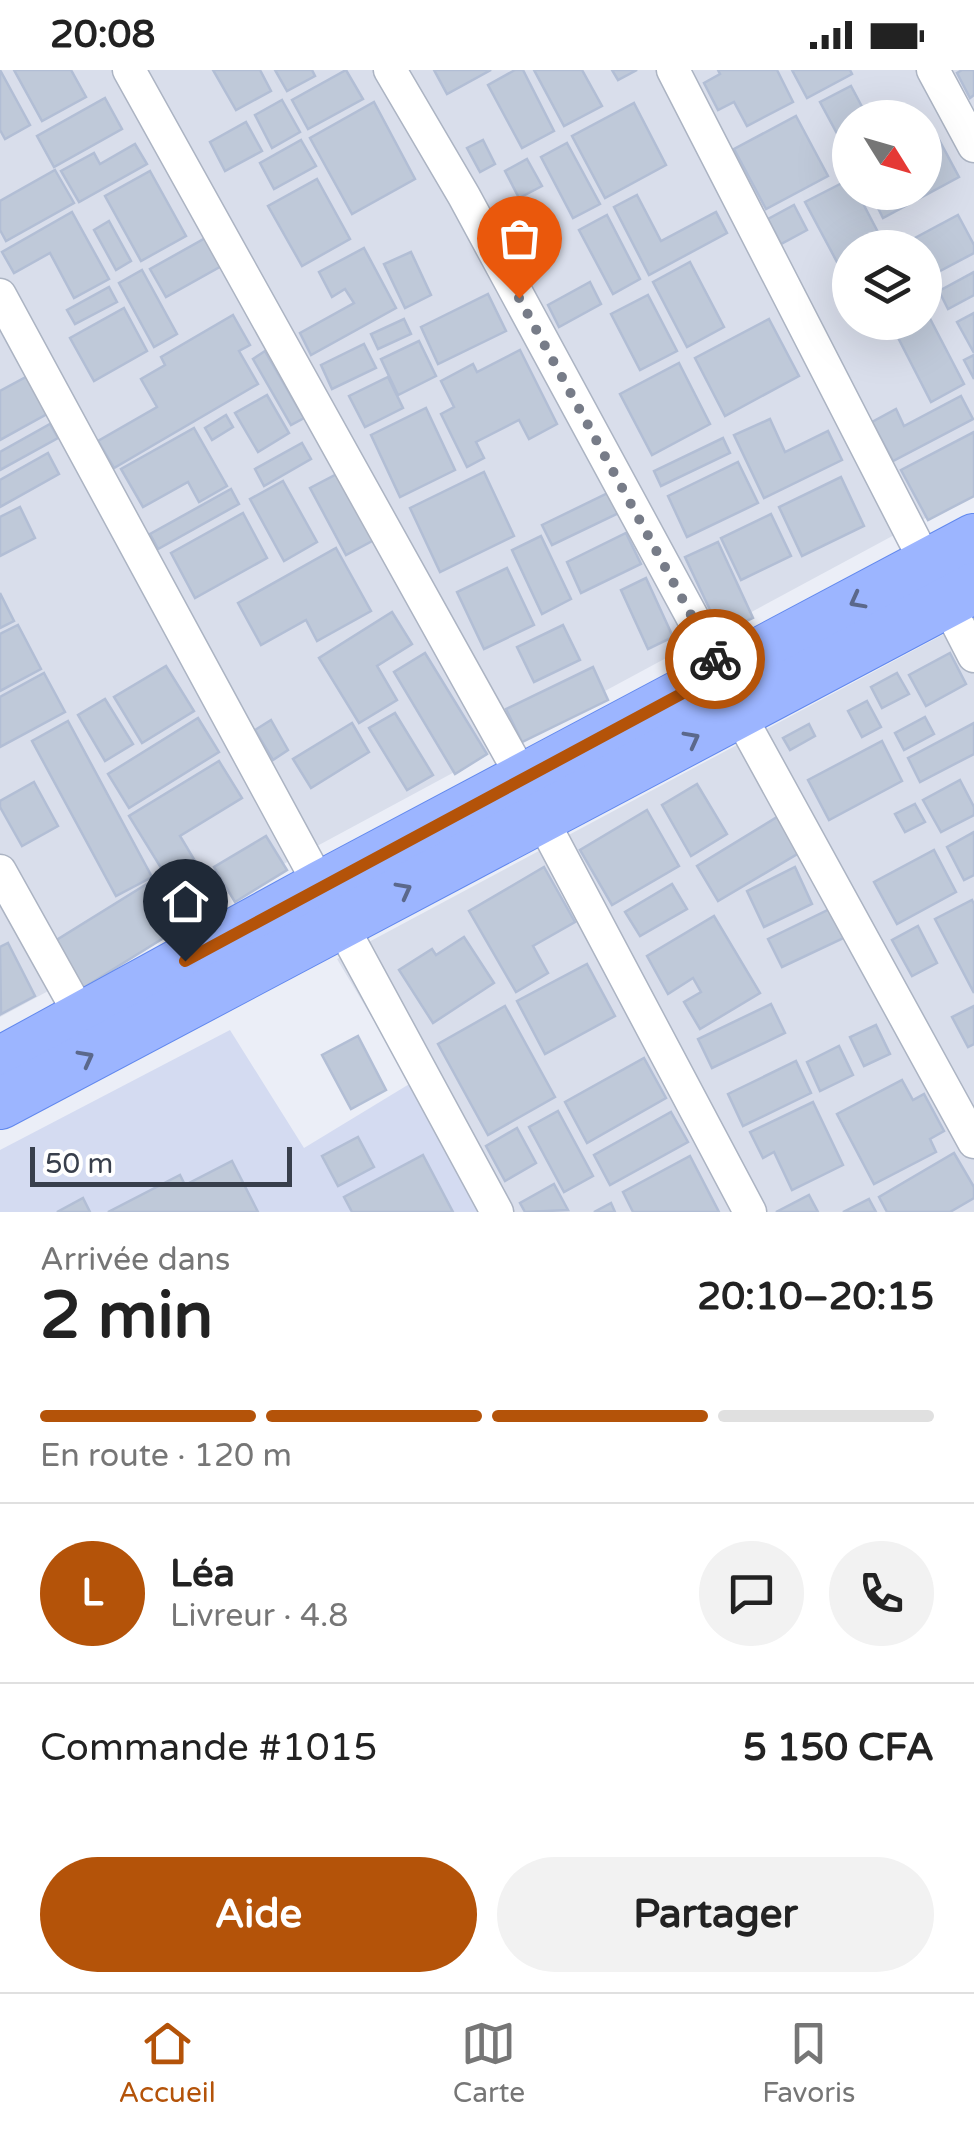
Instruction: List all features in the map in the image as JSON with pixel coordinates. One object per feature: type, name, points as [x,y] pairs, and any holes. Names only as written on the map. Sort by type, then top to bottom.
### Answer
[{"type":"main road","points":[[0,1062],[82,1018],[331,904],[731,693],[948,585],[974,539]]},
{"type":"main road","points":[[0,1104],[331,904]]},
{"type":"street","points":[[129,70],[533,799],[750,1212]]},
{"type":"street","points":[[390,70],[464,196],[974,1142]]},
{"type":"street","points":[[672,70],[948,585],[974,656]]},
{"type":"street","points":[[933,70],[974,146]]},
{"type":"street","points":[[0,295],[497,1212]]},
{"type":"street","points":[[0,871],[82,1018]]},
{"type":"shaded area","points":[[0,70],[974,70],[974,492],[0,1017]]},
{"type":"shaded area","points":[[974,618],[974,1212],[479,1212],[411,1083],[337,959]]},
{"type":"shaded area","points":[[230,1030],[304,1148],[411,1083],[479,1212],[0,1212],[0,1150]]},
{"type":"building","points":[[0,70],[30,125],[5,139],[0,130]]},
{"type":"building","points":[[14,70],[71,70],[86,97],[42,121]]},
{"type":"building","points":[[213,70],[260,70],[271,91],[236,110]]},
{"type":"building","points":[[275,70],[312,70],[315,76],[287,91]]},
{"type":"building","points":[[346,70],[363,99],[308,129],[292,100]]},
{"type":"building","points":[[434,70],[491,70],[447,94]]},
{"type":"building","points":[[515,70],[523,70],[554,131],[522,148],[488,85]]},
{"type":"building","points":[[534,70],[582,70],[602,106],[564,126]]},
{"type":"building","points":[[612,70],[637,70],[618,80]]},
{"type":"building","points":[[718,70],[777,70],[793,102],[747,126],[734,102],[718,110],[704,83],[720,74]]},
{"type":"building","points":[[792,70],[850,70],[852,74],[807,98]]},
{"type":"building","points":[[974,70],[974,95],[970,98],[957,73]]},
{"type":"building","points":[[851,86],[858,100],[832,100],[832,124],[820,102]]},
{"type":"building","points":[[105,98],[122,129],[54,167],[37,136]]},
{"type":"building","points":[[282,100],[300,132],[272,148],[255,115]]},
{"type":"building","points":[[374,102],[415,179],[352,214],[310,138]]},
{"type":"building","points":[[634,103],[666,165],[605,198],[572,136]]},
{"type":"building","points":[[796,116],[828,176],[766,209],[734,149]]},
{"type":"building","points":[[246,122],[262,151],[225,171],[210,142]]},
{"type":"building","points":[[301,140],[316,166],[274,189],[260,163]]},
{"type":"building","points":[[483,140],[495,164],[480,172],[467,148]]},
{"type":"building","points":[[567,143],[600,204],[573,218],[541,157]]},
{"type":"building","points":[[135,144],[147,164],[79,202],[61,171],[94,153],[100,164]]},
{"type":"building","points":[[942,145],[959,177],[942,186]]},
{"type":"building","points":[[527,159],[542,186],[519,198],[505,171]]},
{"type":"building","points":[[55,170],[74,203],[6,241],[0,230],[0,201]]},
{"type":"building","points":[[150,171],[186,236],[141,261],[105,196]]},
{"type":"building","points":[[317,179],[350,239],[302,266],[268,206]]},
{"type":"building","points":[[832,188],[832,210],[866,210],[877,230],[832,230],[832,253],[805,202]]},
{"type":"building","points":[[637,195],[661,241],[716,212],[727,233],[649,275],[614,207]]},
{"type":"building","points":[[794,205],[807,230],[781,244],[768,219]]},
{"type":"building","points":[[879,210],[898,210],[883,218]]},
{"type":"building","points":[[72,212],[109,279],[74,298],[50,253],[14,273],[2,252]]},
{"type":"building","points":[[607,215],[640,279],[613,294],[579,230]]},
{"type":"building","points":[[958,215],[974,245],[974,253],[942,270],[942,230],[930,230]]},
{"type":"building","points":[[109,221],[131,261],[116,270],[94,230]]},
{"type":"building","points":[[209,236],[225,264],[166,297],[150,269]]},
{"type":"building","points":[[364,248],[396,308],[311,355],[300,333],[354,303],[345,289],[332,297],[319,272]]},
{"type":"building","points":[[411,252],[431,295],[405,308],[384,264]]},
{"type":"building","points":[[690,262],[724,327],[687,347],[653,282]]},
{"type":"building","points":[[142,270],[177,334],[154,347],[119,283]]},
{"type":"building","points":[[974,272],[974,295],[948,309],[942,289]]},
{"type":"building","points":[[590,282],[601,304],[559,327],[548,305]]},
{"type":"building","points":[[109,287],[117,302],[75,324],[67,310]]},
{"type":"building","points":[[488,294],[506,331],[438,364],[421,327]]},
{"type":"building","points":[[648,295],[677,351],[640,370],[611,314]]},
{"type":"building","points":[[124,308],[147,351],[94,381],[70,338]]},
{"type":"building","points":[[974,313],[974,353],[957,322]]},
{"type":"building","points":[[233,315],[250,345],[239,351],[258,384],[114,468],[98,441],[157,407],[141,379],[165,365],[161,357]]},
{"type":"building","points":[[404,319],[411,334],[378,349],[371,334]]},
{"type":"building","points":[[769,319],[799,376],[725,416],[695,358]]},
{"type":"building","points":[[899,340],[941,340],[964,384],[931,402]]},
{"type":"building","points":[[419,341],[436,376],[398,395],[381,359]]},
{"type":"building","points":[[364,344],[376,368],[332,389],[321,365]]},
{"type":"building","points":[[520,350],[557,424],[529,439],[519,420],[476,442],[484,458],[467,467],[441,414],[454,407],[441,381],[473,364],[477,372]]},
{"type":"building","points":[[265,351],[304,418],[291,425],[253,359]]},
{"type":"building","points":[[974,355],[974,379],[964,360]]},
{"type":"building","points":[[679,363],[710,424],[652,455],[620,394]]},
{"type":"building","points":[[26,377],[47,414],[0,440],[0,391]]},
{"type":"building","points":[[388,377],[403,408],[365,427],[349,396]]},
{"type":"building","points":[[267,395],[289,433],[258,452],[235,413]]},
{"type":"building","points":[[961,396],[973,419],[893,461],[872,422],[896,409],[904,426]]},
{"type":"building","points":[[426,408],[455,470],[400,497],[371,435]]},
{"type":"building","points":[[226,415],[233,427],[212,440],[205,428]]},
{"type":"building","points":[[770,419],[785,452],[828,431],[842,460],[764,498],[734,435]]},
{"type":"building","points":[[50,424],[58,438],[0,470],[0,452]]},
{"type":"building","points":[[194,428],[227,486],[199,502],[188,482],[143,507],[121,469]]},
{"type":"building","points":[[974,432],[974,496],[928,520],[901,470]]},
{"type":"building","points":[[723,438],[730,453],[661,486],[654,471]]},
{"type":"building","points":[[302,443],[311,459],[264,486],[255,469]]},
{"type":"building","points":[[48,453],[59,474],[0,507],[0,480]]},
{"type":"building","points":[[738,462],[758,503],[687,537],[668,496]]},
{"type":"building","points":[[484,472],[514,536],[440,572],[410,508]]},
{"type":"building","points":[[337,474],[374,540],[346,555],[310,488]]},
{"type":"building","points":[[841,477],[864,526],[802,556],[779,507]]},
{"type":"building","points":[[283,481],[317,542],[284,561],[250,499]]},
{"type":"building","points":[[231,489],[239,504],[158,549],[150,534]]},
{"type":"building","points":[[610,492],[619,513],[552,545],[542,525]]},
{"type":"building","points":[[20,507],[35,538],[0,556],[0,517]]},
{"type":"building","points":[[243,513],[267,558],[195,598],[171,553]]},
{"type":"building","points":[[771,514],[791,556],[741,580],[721,538]]},
{"type":"building","points":[[626,533],[641,564],[581,593],[567,562]]},
{"type":"building","points":[[541,536],[571,599],[542,614],[512,550]]},
{"type":"building","points":[[718,542],[753,618],[721,633],[685,557]]},
{"type":"building","points":[[336,548],[371,611],[317,641],[306,620],[261,645],[238,603]]},
{"type":"building","points":[[507,568],[534,625],[484,649],[457,592]]},
{"type":"building","points":[[646,578],[673,637],[648,649],[621,590]]},
{"type":"building","points":[[0,593],[14,621],[0,628]]},
{"type":"building","points":[[392,612],[412,644],[377,666],[397,700],[359,723],[319,658]]},
{"type":"building","points":[[18,625],[41,669],[0,691],[0,634]]},
{"type":"building","points":[[563,625],[580,660],[534,682],[517,647]]},
{"type":"building","points":[[425,653],[487,754],[455,774],[394,672]]},
{"type":"building","points":[[950,653],[966,684],[926,706],[909,675]]},
{"type":"building","points":[[166,666],[194,711],[142,743],[114,697]]},
{"type":"building","points":[[593,667],[608,700],[522,742],[506,709]]},
{"type":"building","points":[[44,673],[65,712],[0,747],[0,697]]},
{"type":"building","points":[[897,673],[909,694],[882,708],[871,687]]},
{"type":"building","points":[[105,699],[133,744],[105,761],[78,715]]},
{"type":"building","points":[[867,701],[881,727],[862,737],[848,711]]},
{"type":"building","points":[[395,713],[433,775],[407,790],[369,728]]},
{"type":"building","points":[[925,717],[934,734],[904,750],[895,733]]},
{"type":"building","points":[[198,718],[219,752],[129,808],[108,774]]},
{"type":"building","points":[[271,720],[288,750],[273,760],[255,730]]},
{"type":"building","points":[[68,721],[152,877],[116,896],[32,741]]},
{"type":"building","points":[[352,723],[369,752],[311,788],[293,759]]},
{"type":"building","points":[[974,723],[974,754],[920,782],[908,758]]},
{"type":"building","points":[[809,724],[815,736],[790,750],[783,738]]},
{"type":"building","points":[[882,741],[902,781],[829,820],[808,780]]},
{"type":"building","points":[[219,761],[242,798],[180,836],[222,906],[195,923],[129,816]]},
{"type":"building","points":[[960,780],[974,815],[941,832],[923,800]]},
{"type":"building","points":[[34,782],[58,826],[22,846],[0,801]]},
{"type":"building","points":[[697,784],[727,834],[691,856],[662,805]]},
{"type":"building","points":[[915,804],[925,822],[905,832],[895,814]]},
{"type":"building","points":[[647,810],[679,866],[612,905],[580,850]]},
{"type":"building","points":[[777,817],[799,853],[718,901],[697,866]]},
{"type":"building","points":[[974,832],[974,875],[964,880],[947,847]]},
{"type":"building","points":[[266,836],[287,870],[235,902],[214,867]]},
{"type":"building","points":[[934,850],[956,892],[897,924],[874,882]]},
{"type":"building","points":[[544,867],[575,922],[533,946],[548,973],[516,992],[469,911]]},
{"type":"building","points":[[795,867],[812,904],[764,927],[747,891]]},
{"type":"building","points":[[150,882],[178,929],[83,988],[55,941]]},
{"type":"building","points":[[672,884],[687,909],[640,936],[625,912]]},
{"type":"building","points":[[972,900],[974,904],[974,993],[935,919]]},
{"type":"building","points":[[834,907],[848,936],[782,967],[768,939]]},
{"type":"building","points":[[714,916],[760,993],[700,1029],[684,1002],[701,992],[693,978],[668,994],[647,956]]},
{"type":"building","points":[[918,926],[937,963],[912,976],[892,940]]},
{"type":"building","points":[[464,937],[494,983],[433,1023],[399,970],[432,949],[436,955]]},
{"type":"building","points":[[8,943],[35,996],[1,1014],[0,947]]},
{"type":"building","points":[[587,964],[615,1016],[545,1054],[517,1001]]},
{"type":"building","points":[[771,1004],[785,1033],[712,1068],[698,1039]]},
{"type":"building","points":[[505,1006],[555,1097],[488,1135],[438,1044]]},
{"type":"building","points":[[974,1006],[974,1044],[968,1047],[952,1017]]},
{"type":"building","points":[[876,1025],[890,1054],[864,1066],[850,1037]]},
{"type":"building","points":[[358,1036],[386,1090],[351,1109],[322,1055]]},
{"type":"building","points":[[839,1046],[853,1075],[820,1091],[807,1062]]},
{"type":"building","points":[[644,1058],[666,1098],[587,1143],[565,1102]]},
{"type":"building","points":[[796,1061],[811,1093],[743,1126],[728,1094]]},
{"type":"building","points":[[902,1080],[913,1100],[924,1094],[944,1131],[930,1139],[936,1152],[874,1184],[837,1114]]},
{"type":"building","points":[[813,1102],[843,1165],[792,1190],[774,1152],[763,1158],[750,1132]]},
{"type":"building","points":[[558,1111],[593,1176],[564,1192],[529,1127]]},
{"type":"building","points":[[671,1112],[688,1142],[610,1185],[594,1155]]},
{"type":"building","points":[[517,1128],[536,1163],[505,1181],[486,1146]]},
{"type":"building","points":[[358,1137],[374,1167],[338,1186],[322,1156]]},
{"type":"building","points":[[954,1153],[974,1187],[974,1198],[950,1212],[887,1212],[879,1197]]},
{"type":"building","points":[[423,1155],[453,1212],[352,1212],[344,1197]]},
{"type":"building","points":[[690,1156],[719,1212],[633,1212],[623,1192]]},
{"type":"building","points":[[232,1161],[258,1212],[108,1212],[180,1175],[185,1185]]},
{"type":"building","points":[[554,1184],[568,1210],[525,1212],[520,1203]]},
{"type":"building","points":[[809,1195],[818,1212],[776,1212]]},
{"type":"building","points":[[83,1198],[90,1212],[57,1212]]},
{"type":"building","points":[[869,1199],[876,1212],[843,1212]]},
{"type":"building","points":[[611,1203],[615,1212],[594,1212]]},
{"type":"way so far","points":[[519,298],[715,659]]},
{"type":"route","points":[[185,961],[722,672],[715,659]]}]
